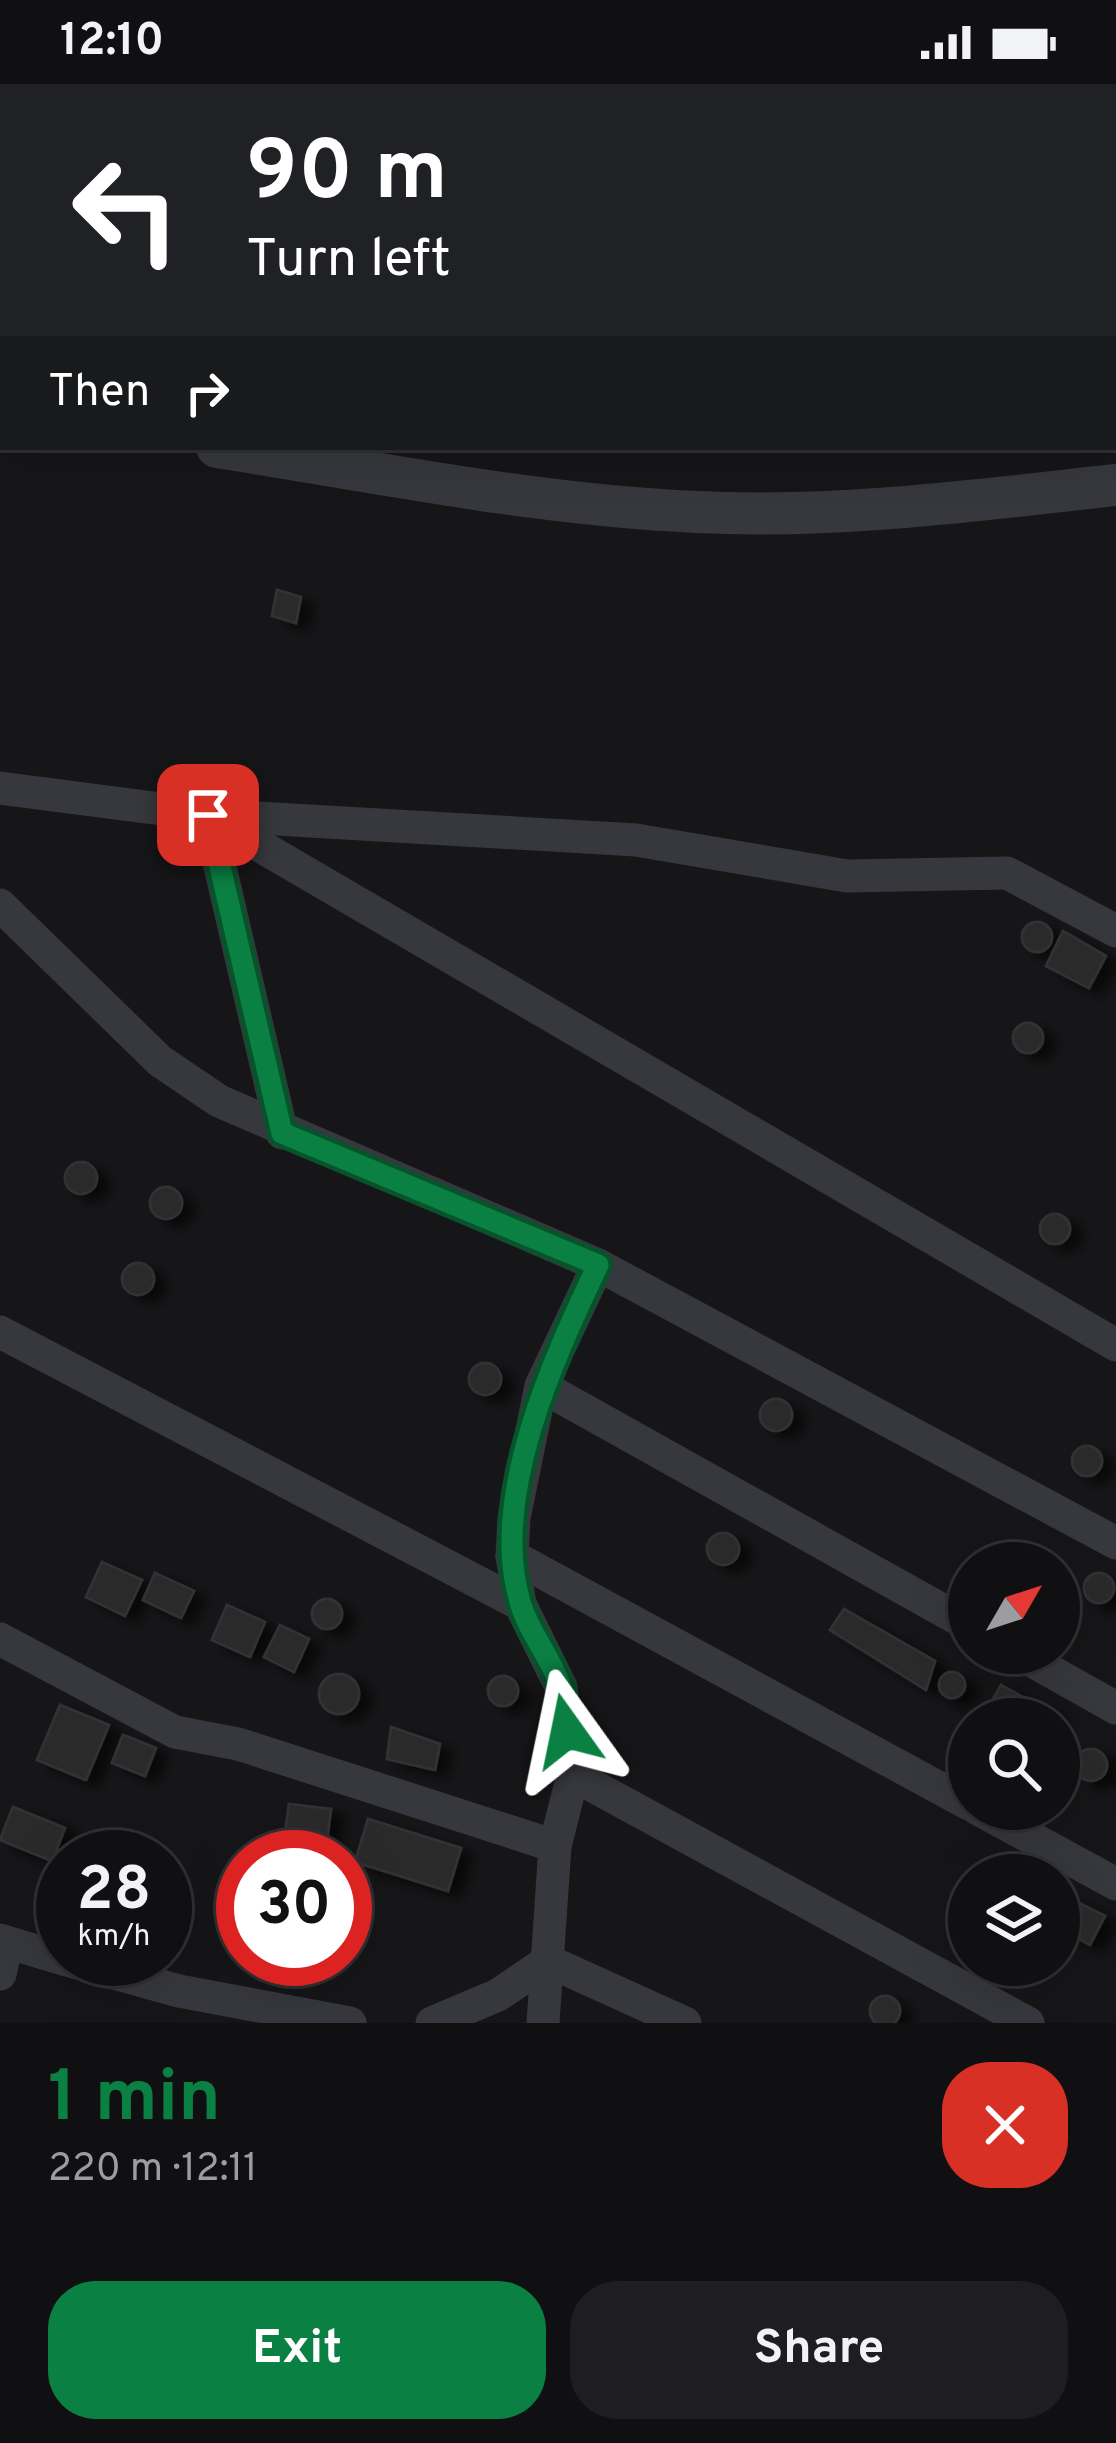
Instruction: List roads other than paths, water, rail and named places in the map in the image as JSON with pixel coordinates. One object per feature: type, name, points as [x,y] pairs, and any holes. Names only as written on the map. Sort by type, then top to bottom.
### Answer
[{"type":"street","points":[[236,450],[587,504],[702,513],[888,506],[1116,485]]},
{"type":"street","points":[[0,788],[208,815],[636,840],[848,876],[1007,873],[1116,931]]},
{"type":"street","points":[[208,815],[282,1133]]},
{"type":"street","points":[[208,815],[1116,1345]]},
{"type":"street","points":[[0,904],[160,1061],[218,1101],[282,1133],[598,1265],[1116,1543]]},
{"type":"street","points":[[542,2023],[554,1846],[572,1775],[561,1687],[520,1604],[512,1556],[541,1386],[598,1265]]},
{"type":"street","points":[[0,1332],[520,1604]]},
{"type":"street","points":[[541,1386],[948,1613]]},
{"type":"street","points":[[512,1556],[948,1793]]},
{"type":"street","points":[[0,1639],[175,1732],[238,1744],[554,1846]]},
{"type":"street","points":[[1055,1674],[1116,1708]]},
{"type":"street","points":[[572,1775],[1028,2023]]},
{"type":"street","points":[[1017,1830],[1116,1884]]},
{"type":"street","points":[[2,1952],[36,1956]]},
{"type":"street","points":[[432,2023],[498,1995],[548,1960]]},
{"type":"street","points":[[548,1960],[685,2023]]},
{"type":"street","points":[[161,1986],[350,2023]]}]
